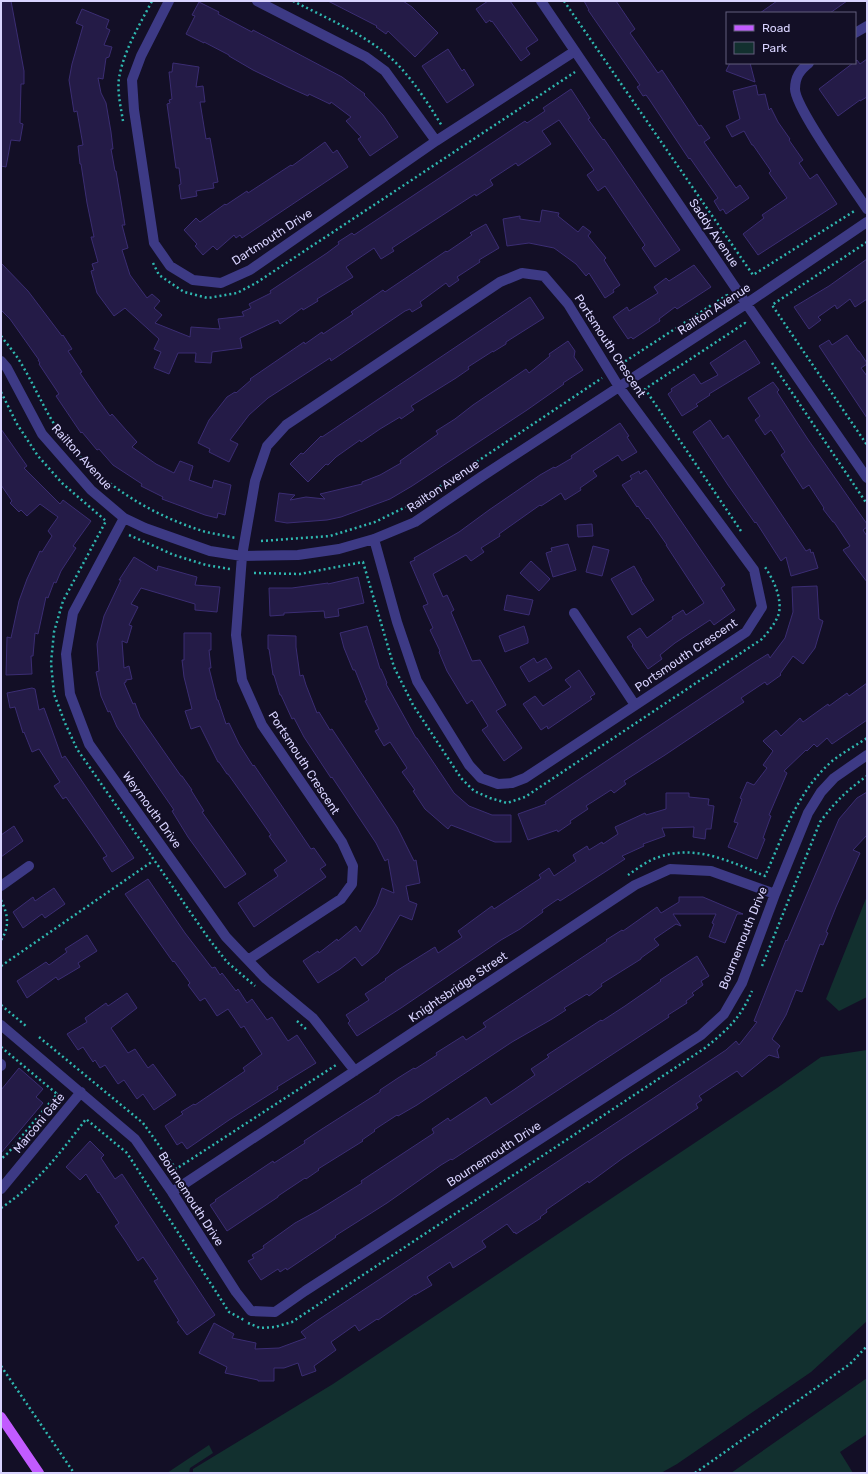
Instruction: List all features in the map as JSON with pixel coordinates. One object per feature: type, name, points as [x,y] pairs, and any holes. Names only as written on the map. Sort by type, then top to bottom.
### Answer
[{"type":"main road","points":[[1,1417],[38,1473]]},
{"type":"street","name":"Dartmouth Drive","points":[[169,1],[141,56],[132,80],[134,110],[154,243],[170,266],[193,280],[221,283],[250,270],[436,141],[575,51]]},
{"type":"street","points":[[257,1],[366,57],[385,71],[436,141]]},
{"type":"street","name":"Saddy Avenue","points":[[541,1],[746,304],[867,478]]},
{"type":"street","points":[[856,32],[867,26]]},
{"type":"street","points":[[808,64],[799,72],[795,90],[804,113],[863,209]]},
{"type":"street","name":"Railton Avenue","points":[[1,361],[7,368],[42,434],[91,490],[124,518],[145,528],[210,551],[242,556],[298,555],[339,549],[374,539],[415,522],[746,304],[867,222]]},
{"type":"street","name":"Portsmouth Crescent","points":[[248,960],[340,899],[352,884],[353,866],[342,842],[262,725],[242,680],[236,635],[242,556],[255,481],[267,446],[286,425],[500,282],[522,273],[544,276],[568,304],[619,387],[754,570],[762,608],[746,632],[525,778],[512,783],[498,784],[481,778],[469,765],[417,681],[397,622],[374,539]]},
{"type":"street","name":"Weymouth Drive","points":[[124,518],[73,613],[66,654],[70,694],[88,744],[226,937],[266,979],[312,1018],[355,1071]]},
{"type":"street","points":[[574,612],[635,705]]},
{"type":"street","name":"Bournemouth Drive","points":[[1,1025],[135,1139],[172,1192],[236,1292],[251,1310],[276,1312],[311,1287],[701,1035],[724,1014],[742,983],[775,894],[808,813],[821,792],[834,778],[867,755]]},
{"type":"street","points":[[1,886],[29,866]]},
{"type":"street","name":"Knightsbridge Street","points":[[172,1192],[635,885],[670,869],[711,871],[775,894]]},
{"type":"street","name":"Marconi Gate","points":[[1,1189],[81,1092]]},
{"type":"path","points":[[123,122],[120,106],[119,79],[126,51],[152,1]]},
{"type":"path","points":[[564,1],[753,275],[863,209]]},
{"type":"path","points":[[150,257],[159,275],[184,292],[208,298],[237,293],[256,282],[575,71],[579,78]]},
{"type":"path","points":[[867,242],[772,305],[867,445]]},
{"type":"path","points":[[621,364],[727,295],[723,289]]},
{"type":"path","points":[[741,532],[644,389],[746,323],[750,330]]},
{"type":"path","points":[[1,336],[19,360],[46,411],[66,442],[98,475],[130,498],[169,518],[206,532],[238,538]]},
{"type":"path","points":[[772,362],[867,504]]},
{"type":"path","points":[[261,541],[330,536],[375,522],[418,501],[606,376]]},
{"type":"path","points":[[1,392],[17,424],[38,456],[62,482],[106,521],[63,601],[54,632],[50,663],[54,694],[65,723],[77,749],[153,861],[227,962],[257,987]]},
{"type":"path","points":[[129,535],[174,555],[206,565],[235,569]]},
{"type":"path","points":[[254,573],[300,574],[363,562],[394,667],[413,705],[461,778],[474,791],[507,803],[525,797],[762,639],[772,627],[779,613],[779,597],[772,577],[763,564]]},
{"type":"path","points":[[761,967],[820,822],[839,798],[867,776]]},
{"type":"path","points":[[1,966],[153,861]]},
{"type":"path","points":[[1,900],[7,911],[8,921],[6,934],[1,940]]},
{"type":"path","points":[[1,1208],[17,1198],[38,1179],[58,1156],[86,1119],[126,1153],[230,1312],[260,1328],[275,1327],[292,1322],[706,1048],[740,1016],[752,988]]},
{"type":"path","points":[[1,1005],[26,1026]]},
{"type":"path","points":[[296,1020],[310,1033]]},
{"type":"path","points":[[39,1036],[143,1123],[176,1169],[336,1066],[332,1060]]},
{"type":"path","points":[[1,1047],[57,1094],[62,1095]]},
{"type":"path","points":[[1,1159],[8,1153],[57,1094]]},
{"type":"path","points":[[695,1473],[850,1364],[867,1346]]},
{"type":"path","points":[[1,1366],[74,1473]]},
{"type":"green space","points":[[867,896],[867,997],[839,1011],[826,999]]},
{"type":"green space","points":[[867,1050],[867,1321],[811,1372],[677,1464],[661,1473],[193,1473],[193,1469],[333,1384],[777,1088],[821,1057]]},
{"type":"green space","points":[[867,1378],[867,1434],[840,1452],[853,1473],[731,1473]]},
{"type":"green space","points":[[209,1445],[213,1453],[190,1468],[189,1473],[167,1473]]},
{"type":"building","points":[[1,1],[11,1],[24,71],[24,84],[21,84],[20,123],[23,124],[20,141],[11,140],[6,167],[1,166]]},
{"type":"building","points":[[328,1],[403,1],[412,7],[438,33],[415,57],[388,31],[386,34],[376,27],[377,26]]},
{"type":"building","points":[[488,1],[510,1],[538,40],[526,48],[530,54],[521,61],[492,21],[491,22],[490,20],[486,23],[476,9]]},
{"type":"building","points":[[584,1],[616,1],[635,29],[630,33],[658,73],[662,70],[699,126],[701,125],[710,138],[704,142],[736,188],[740,185],[749,198],[726,214],[723,209],[720,211],[714,201],[718,198],[690,158],[689,159],[649,99],[646,95],[643,96],[637,87],[640,85],[588,10]]},
{"type":"building","points":[[777,1],[847,1],[831,12],[761,12]]},
{"type":"building","points":[[199,2],[252,32],[253,30],[342,77],[365,94],[364,95],[383,115],[398,137],[370,156],[358,139],[361,137],[346,121],[351,117],[331,102],[330,104],[309,94],[308,96],[288,87],[253,70],[204,42],[186,34],[195,16],[192,15]]},
{"type":"building","points":[[82,9],[109,20],[106,28],[110,30],[104,45],[112,47],[109,57],[106,58],[103,79],[98,78],[101,93],[106,103],[113,149],[111,149],[125,225],[122,225],[128,248],[122,250],[130,275],[147,298],[152,294],[160,301],[154,308],[162,315],[155,323],[190,337],[191,327],[220,329],[218,319],[244,316],[242,312],[251,308],[249,304],[271,293],[270,291],[339,244],[338,242],[352,233],[354,235],[525,121],[527,123],[545,111],[543,108],[571,89],[590,118],[588,119],[603,140],[604,139],[680,250],[655,267],[642,248],[645,245],[605,186],[598,191],[587,175],[594,170],[559,120],[542,131],[551,144],[518,166],[516,163],[490,180],[493,185],[476,196],[475,194],[392,248],[394,251],[381,259],[374,248],[346,267],[353,277],[317,299],[318,301],[303,310],[302,308],[280,324],[278,320],[240,338],[242,348],[212,352],[211,363],[195,362],[196,353],[178,353],[169,374],[154,368],[161,352],[154,349],[159,339],[125,308],[114,316],[97,293],[91,271],[94,270],[92,264],[98,262],[91,237],[94,237],[80,164],[78,146],[83,145],[77,111],[74,112],[69,80],[83,26],[76,23]]},
{"type":"building","points":[[448,49],[462,71],[464,69],[474,85],[447,103],[422,66]]},
{"type":"building","points":[[867,59],[867,97],[860,100],[838,116],[819,89],[852,64],[856,64],[857,60],[860,64]]},
{"type":"building","points":[[173,63],[199,67],[196,87],[203,86],[205,102],[200,102],[206,139],[210,138],[218,182],[213,183],[214,188],[196,191],[197,196],[181,199],[179,168],[176,168],[167,104],[170,103],[169,100],[172,99],[169,72],[172,72]]},
{"type":"building","points":[[730,64],[750,64],[755,82],[726,71]]},
{"type":"building","points":[[756,85],[758,95],[765,94],[769,110],[771,108],[778,122],[790,139],[789,140],[803,160],[799,163],[810,179],[817,174],[837,204],[758,255],[743,234],[764,218],[762,215],[787,198],[769,173],[771,171],[752,145],[744,131],[732,137],[726,126],[740,119],[733,91]]},
{"type":"building","points":[[325,142],[333,153],[337,150],[348,167],[242,238],[240,235],[236,238],[234,235],[217,250],[213,246],[203,255],[195,246],[197,244],[184,230],[196,218],[200,222],[225,204],[226,205],[247,191],[248,193],[291,165],[292,166]]},
{"type":"building","points":[[542,210],[559,213],[558,216],[578,232],[583,226],[591,232],[588,236],[606,258],[604,260],[620,285],[613,290],[614,292],[605,298],[589,273],[586,276],[576,264],[554,248],[529,243],[507,246],[503,219],[520,216],[520,219],[540,222]]},
{"type":"building","points":[[486,224],[499,248],[479,260],[480,262],[457,277],[459,280],[449,287],[446,283],[420,302],[422,306],[412,312],[410,309],[405,311],[331,361],[330,358],[268,398],[249,415],[230,440],[238,444],[229,462],[209,452],[210,449],[198,443],[209,420],[227,397],[235,392],[236,393],[251,380],[250,379],[304,342],[305,344],[322,332],[323,334],[353,314],[351,312],[383,290],[385,292],[472,235],[470,233]]},
{"type":"building","points":[[867,259],[867,299],[855,307],[850,299],[837,309],[835,305],[818,317],[821,320],[809,329],[794,307],[829,286]]},
{"type":"building","points":[[1,263],[28,291],[62,336],[63,335],[72,349],[68,351],[82,372],[80,373],[97,398],[110,416],[112,414],[137,442],[132,447],[156,464],[174,473],[180,461],[193,466],[189,480],[212,488],[214,480],[231,485],[225,515],[218,513],[217,518],[205,515],[162,499],[163,497],[141,486],[142,484],[113,465],[99,449],[97,450],[82,432],[81,433],[56,396],[59,394],[39,364],[39,360],[10,319],[1,310]]},
{"type":"building","points":[[694,265],[711,287],[677,309],[675,307],[659,319],[660,321],[633,339],[631,337],[628,339],[613,317],[627,307],[629,311],[658,293],[654,287],[666,278],[669,281]]},
{"type":"building","points":[[530,297],[544,318],[506,342],[506,344],[468,367],[469,369],[456,378],[411,406],[414,410],[401,419],[400,417],[380,429],[361,442],[360,440],[336,457],[328,465],[326,464],[308,482],[290,464],[301,453],[303,454],[321,436],[322,437]]},
{"type":"building","points":[[847,335],[867,363],[861,368],[867,376],[867,418],[819,346],[829,340],[832,345]]},
{"type":"building","points":[[745,340],[760,363],[709,394],[710,395],[696,404],[698,406],[682,416],[668,394],[672,391],[671,389],[694,374],[701,384],[718,375],[710,363]]},
{"type":"building","points":[[568,341],[575,351],[574,357],[583,370],[527,410],[412,486],[390,499],[341,517],[327,520],[287,523],[275,521],[279,493],[295,495],[290,500],[306,497],[325,499],[320,494],[362,484],[362,482],[380,475],[401,463],[400,461],[438,434],[436,431],[473,405],[526,369],[529,373],[550,356],[549,354]]},
{"type":"building","points":[[773,382],[779,390],[777,392],[807,438],[867,524],[867,527],[863,530],[867,536],[867,582],[843,550],[850,546],[834,522],[823,509],[824,508],[809,485],[803,489],[781,455],[785,452],[771,430],[765,435],[755,420],[760,416],[748,398]]},
{"type":"building","points":[[710,420],[723,439],[728,435],[806,551],[810,549],[811,553],[813,552],[818,568],[791,576],[786,557],[781,561],[756,522],[755,523],[728,485],[693,432]]},
{"type":"building","points":[[620,423],[637,452],[622,461],[618,455],[593,471],[597,476],[580,488],[581,490],[565,500],[561,493],[541,506],[540,505],[499,534],[500,536],[481,548],[484,552],[471,561],[466,555],[433,574],[443,597],[447,595],[454,610],[451,612],[472,661],[480,660],[506,705],[496,711],[522,748],[504,761],[482,730],[488,726],[472,700],[467,704],[447,671],[430,630],[433,628],[423,606],[428,604],[410,562],[415,560],[414,558],[459,532],[540,475],[572,458],[571,456]]},
{"type":"building","points":[[1,429],[27,466],[24,468],[60,504],[63,500],[91,521],[73,546],[76,548],[61,571],[56,583],[54,582],[48,598],[46,597],[38,634],[35,633],[33,656],[31,656],[32,674],[6,675],[7,637],[11,638],[19,601],[27,579],[40,551],[42,552],[52,536],[48,531],[58,517],[40,504],[27,516],[21,510],[19,512],[10,503],[12,501],[1,485]]},
{"type":"building","points":[[646,470],[725,585],[721,588],[735,610],[714,625],[710,620],[675,643],[660,655],[662,659],[648,669],[627,637],[640,628],[647,638],[673,619],[672,617],[683,610],[686,615],[704,603],[667,545],[622,485],[632,479],[630,476],[639,471],[640,474]]},
{"type":"building","points":[[592,524],[593,536],[578,537],[577,525]]},
{"type":"building","points":[[568,544],[576,570],[553,577],[546,553],[552,551],[551,548]]},
{"type":"building","points":[[593,546],[609,550],[602,576],[586,572]]},
{"type":"building","points":[[134,557],[157,571],[158,566],[197,577],[195,585],[220,587],[217,612],[195,610],[195,604],[141,588],[131,604],[138,607],[129,625],[132,626],[127,643],[122,641],[124,668],[129,666],[132,679],[126,680],[124,683],[133,704],[135,703],[140,717],[192,790],[204,811],[202,812],[246,874],[225,888],[188,837],[172,811],[174,810],[117,727],[101,696],[96,672],[99,671],[97,644],[104,616],[121,580],[119,580]]},
{"type":"building","points":[[531,561],[550,579],[539,591],[520,573]]},
{"type":"building","points":[[634,566],[654,600],[632,615],[611,579]]},
{"type":"building","points":[[358,577],[364,603],[338,609],[339,616],[325,618],[324,611],[284,613],[284,615],[270,616],[269,588],[292,588],[328,584]]},
{"type":"building","points":[[817,586],[819,619],[823,621],[815,648],[803,664],[793,656],[780,674],[781,675],[767,685],[765,682],[741,698],[744,702],[624,781],[626,784],[614,793],[611,790],[586,806],[588,809],[570,821],[571,823],[558,832],[557,830],[528,840],[518,814],[546,804],[545,802],[755,662],[768,654],[770,658],[785,638],[793,612],[792,587]]},
{"type":"building","points":[[507,595],[533,600],[529,615],[504,610]]},
{"type":"building","points":[[367,626],[380,669],[387,683],[386,684],[416,738],[454,793],[469,806],[492,815],[511,815],[511,842],[495,842],[451,825],[448,829],[425,809],[413,791],[415,790],[402,772],[407,768],[390,742],[384,746],[375,731],[379,729],[365,701],[367,700],[344,648],[340,633]]},
{"type":"building","points":[[524,626],[528,643],[505,652],[499,636]]},
{"type":"building","points":[[184,633],[211,633],[211,650],[209,650],[211,668],[209,668],[217,700],[226,724],[229,723],[239,744],[253,766],[254,765],[311,849],[314,848],[326,865],[320,869],[326,877],[254,927],[238,903],[278,876],[274,870],[287,861],[269,836],[271,835],[255,812],[218,762],[200,726],[191,729],[185,711],[192,709],[184,677],[182,660],[184,660]]},
{"type":"building","points":[[268,635],[296,636],[300,676],[303,675],[317,713],[319,712],[330,730],[332,729],[397,827],[414,861],[416,860],[420,883],[406,886],[409,901],[417,904],[412,920],[400,915],[378,953],[362,966],[355,957],[318,983],[303,961],[318,951],[319,953],[337,939],[338,941],[356,926],[360,932],[376,905],[382,888],[394,893],[388,859],[385,861],[376,843],[304,737],[294,718],[292,719],[280,695],[273,675],[268,649]]},
{"type":"building","points":[[534,658],[537,663],[546,658],[552,668],[529,682],[520,667]]},
{"type":"building","points":[[579,670],[595,694],[590,697],[592,699],[548,729],[547,726],[541,730],[523,704],[535,696],[543,706],[571,687],[565,680]]},
{"type":"building","points":[[867,683],[867,720],[832,744],[827,738],[817,747],[814,744],[784,771],[787,773],[769,815],[771,816],[763,838],[765,839],[757,859],[728,847],[738,823],[734,822],[742,799],[740,798],[747,782],[754,785],[767,768],[763,765],[773,751],[763,741],[776,730],[781,736],[800,718],[803,722],[828,704],[829,706],[847,693],[849,696]]},
{"type":"building","points":[[32,688],[35,689],[39,710],[44,708],[62,758],[65,756],[134,858],[112,872],[103,858],[107,856],[66,797],[63,799],[54,786],[60,782],[39,749],[32,752],[24,732],[23,733],[15,707],[10,708],[7,693]]},
{"type":"building","points":[[867,792],[867,835],[853,850],[860,853],[836,907],[826,932],[828,933],[823,945],[820,944],[802,992],[796,990],[786,1015],[772,1039],[780,1046],[777,1050],[779,1058],[769,1055],[742,1077],[737,1071],[699,1096],[702,1100],[696,1104],[698,1108],[623,1158],[589,1183],[588,1181],[546,1210],[547,1212],[540,1217],[541,1218],[516,1234],[507,1224],[482,1241],[486,1247],[453,1268],[450,1262],[427,1277],[432,1285],[415,1294],[378,1320],[377,1319],[359,1331],[355,1325],[331,1342],[336,1350],[314,1366],[316,1371],[302,1376],[298,1363],[284,1368],[274,1368],[274,1381],[258,1381],[225,1373],[227,1367],[199,1353],[214,1323],[234,1334],[232,1338],[256,1343],[255,1349],[279,1348],[306,1338],[301,1332],[318,1320],[726,1050],[736,1041],[739,1045],[757,1022],[754,1021],[786,940],[787,941],[839,819],[857,798]]},
{"type":"building","points":[[666,793],[689,793],[689,797],[709,799],[708,805],[714,806],[711,829],[706,829],[705,839],[693,837],[694,827],[662,828],[665,836],[643,844],[644,846],[622,856],[625,859],[560,901],[558,899],[542,910],[543,912],[520,929],[501,940],[357,1036],[348,1023],[350,1021],[346,1015],[369,1000],[365,994],[398,970],[435,947],[438,953],[462,937],[458,931],[492,906],[494,909],[541,878],[539,875],[549,868],[554,876],[576,861],[573,855],[587,846],[589,850],[602,842],[603,844],[618,834],[615,827],[645,813],[646,815],[666,809]]},
{"type":"building","points":[[14,826],[23,841],[1,857],[1,835]]},
{"type":"building","points":[[148,879],[185,933],[212,968],[215,967],[220,975],[222,973],[236,991],[238,989],[247,1003],[252,999],[267,1020],[272,1017],[288,1041],[297,1035],[316,1063],[277,1087],[278,1089],[187,1149],[182,1142],[177,1145],[165,1126],[183,1114],[181,1112],[194,1104],[195,1105],[245,1071],[243,1068],[262,1054],[244,1026],[241,1028],[228,1009],[217,1016],[205,998],[200,1001],[188,985],[190,983],[174,961],[173,962],[125,894]]},
{"type":"building","points":[[54,888],[65,904],[45,918],[42,914],[23,928],[13,912],[33,897],[35,901]]},
{"type":"building","points":[[679,897],[703,897],[743,914],[737,914],[725,943],[709,937],[714,924],[712,923],[716,914],[673,914],[681,926],[676,924],[654,939],[659,945],[641,959],[601,984],[602,986],[589,996],[587,994],[564,1008],[566,1010],[512,1042],[417,1105],[398,1116],[397,1115],[374,1130],[375,1131],[362,1140],[363,1141],[318,1169],[319,1170],[306,1179],[305,1178],[227,1231],[210,1205],[216,1201],[215,1200],[273,1161],[274,1163],[305,1143],[304,1141],[380,1092],[380,1090],[398,1078],[437,1055],[436,1053],[463,1036],[466,1040],[486,1027],[483,1023],[657,907],[661,913],[679,902]]},
{"type":"building","points":[[87,935],[97,951],[78,963],[80,967],[58,980],[56,977],[27,998],[17,981],[46,962],[49,965],[67,952],[65,949]]},
{"type":"building","points":[[697,956],[709,976],[701,981],[703,985],[692,993],[694,995],[686,1001],[687,1003],[668,1015],[669,1017],[452,1160],[451,1159],[441,1165],[287,1270],[286,1268],[280,1272],[278,1269],[261,1280],[248,1261],[254,1258],[252,1255],[264,1248],[263,1246],[295,1223],[362,1183],[361,1181],[434,1133],[432,1129],[448,1118],[450,1121],[486,1097],[491,1105],[515,1089],[535,1075],[531,1069],[549,1057],[547,1055],[625,1006],[661,981],[660,980]]},
{"type":"building","points":[[127,993],[137,1008],[111,1028],[128,1053],[135,1049],[148,1068],[153,1064],[176,1095],[154,1110],[143,1094],[137,1099],[124,1080],[118,1084],[105,1065],[100,1068],[95,1060],[93,1062],[83,1047],[78,1050],[67,1034],[87,1022],[85,1018],[106,1003],[108,1006]]},
{"type":"building","points":[[19,1068],[43,1089],[36,1097],[43,1103],[1,1153],[1,1090]]},
{"type":"building","points":[[90,1141],[104,1155],[101,1158],[115,1179],[122,1174],[215,1315],[187,1335],[177,1322],[179,1321],[154,1281],[158,1279],[143,1257],[138,1261],[115,1226],[119,1223],[99,1192],[98,1193],[86,1174],[80,1180],[66,1167]]}]
